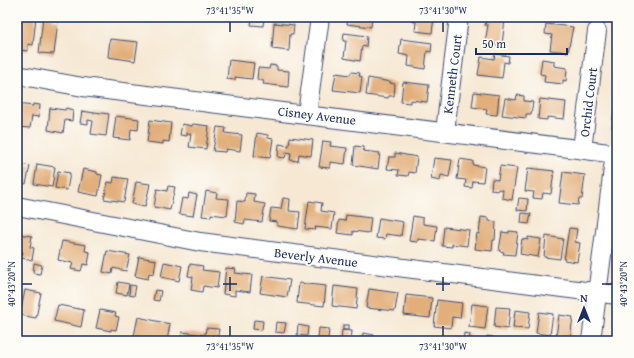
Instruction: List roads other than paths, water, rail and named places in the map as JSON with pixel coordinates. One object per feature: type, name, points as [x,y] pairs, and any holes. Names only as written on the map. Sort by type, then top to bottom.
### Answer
[{"type":"street","points":[[307,114],[320,17]]},
{"type":"street","name":"Kenneth Court","points":[[445,131],[459,17]]},
{"type":"street","name":"Orchid Court","points":[[582,149],[597,31]]},
{"type":"street","name":"Cisney Avenue","points":[[17,75],[61,84],[445,131],[616,154]]},
{"type":"street","points":[[591,341],[616,154]]},
{"type":"street","name":"Beverly Avenue","points":[[17,206],[200,242],[617,295]]}]
